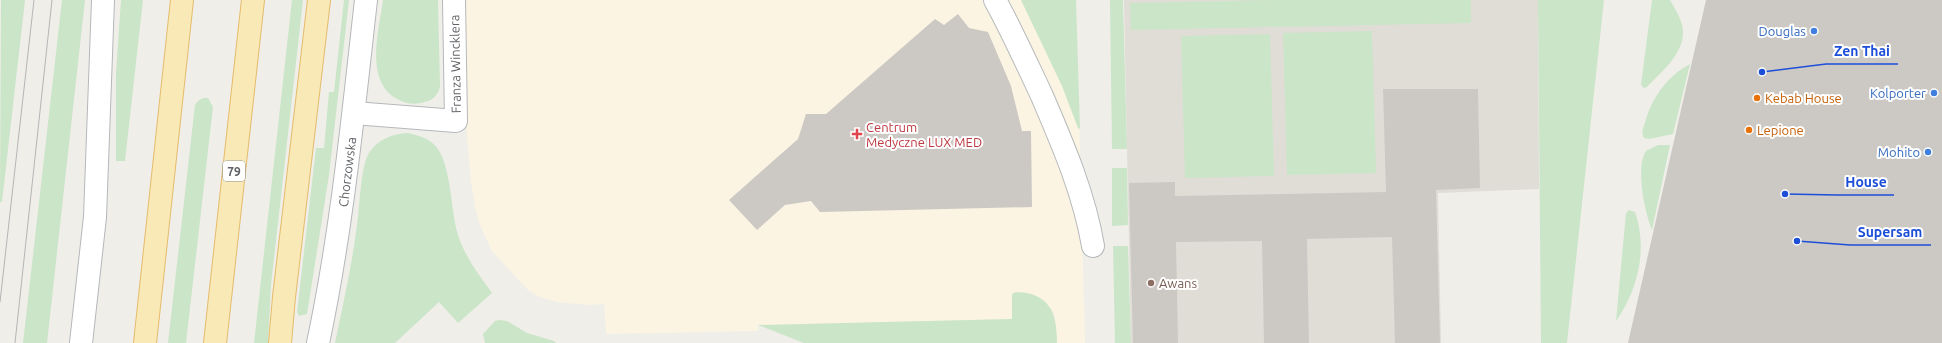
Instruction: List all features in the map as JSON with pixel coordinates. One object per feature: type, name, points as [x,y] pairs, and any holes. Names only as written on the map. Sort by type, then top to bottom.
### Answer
[{"type":"main road","points":[[81,343],[96,217],[103,0]]},
{"type":"main road","points":[[145,343],[182,0]]},
{"type":"main road","name":"79","points":[[215,343],[253,0]]},
{"type":"main road","points":[[280,343],[318,0]]},
{"type":"main road","name":"Chorzowska","points":[[318,343],[341,221],[366,0]]},
{"type":"main road","name":"Franza Wincklera","points":[[354,113],[456,121],[454,0]]},
{"type":"main road","points":[[995,0],[1032,75],[1068,158],[1082,196],[1093,246]]},
{"type":"shaded area","points":[[465,0],[1076,0],[1085,343],[1057,343],[1054,313],[1050,307],[1033,294],[1025,292],[1012,294],[1013,319],[758,325],[758,331],[606,334],[604,304],[587,305],[557,302],[537,296],[528,290],[492,251],[480,225],[475,207],[471,182],[466,123]]},
{"type":"shaded area","points":[[1124,0],[1538,0],[1539,189],[1438,193],[1441,343],[1131,343]]},
{"type":"green space","points":[[1,0],[25,0],[2,202],[0,202]]},
{"type":"green space","points":[[62,0],[85,0],[47,343],[23,343]]},
{"type":"green space","points":[[121,0],[143,0],[125,161],[116,161],[116,73]]},
{"type":"green space","points":[[292,0],[303,0],[271,285],[268,343],[254,343]]},
{"type":"green space","points":[[344,0],[349,0],[329,175],[307,314],[299,316],[297,312],[316,148],[324,148],[329,92],[334,92]]},
{"type":"green space","points":[[383,0],[438,0],[440,87],[437,94],[430,100],[414,104],[403,102],[387,91],[380,80],[376,54]]},
{"type":"green space","points":[[1021,0],[1076,0],[1080,129],[1078,128],[1062,86]]},
{"type":"green space","points":[[1110,0],[1123,0],[1127,149],[1112,149]]},
{"type":"green space","points":[[1274,0],[1471,0],[1471,23],[1131,30],[1130,3]]},
{"type":"green space","points":[[1538,0],[1604,0],[1567,343],[1541,343]]},
{"type":"green space","points":[[1652,0],[1670,0],[1682,23],[1683,31],[1680,47],[1676,55],[1665,69],[1647,87],[1644,88],[1641,85]]},
{"type":"green space","points":[[1372,31],[1376,173],[1287,175],[1283,33]]},
{"type":"green space","points":[[1270,34],[1274,176],[1185,178],[1181,36]]},
{"type":"green space","points":[[1690,64],[1673,134],[1649,139],[1644,138],[1643,129],[1651,105],[1667,82]]},
{"type":"green space","points":[[203,98],[208,98],[213,107],[186,343],[168,343],[195,105]]},
{"type":"green space","points":[[408,133],[426,139],[438,149],[447,171],[455,224],[464,251],[492,293],[458,323],[439,302],[395,343],[335,343],[353,255],[362,178],[366,160],[369,153],[381,141],[391,136]]},
{"type":"green space","points":[[1658,145],[1670,145],[1652,230],[1644,202],[1641,168],[1646,151]]},
{"type":"green space","points":[[1112,168],[1127,168],[1128,225],[1112,226]]},
{"type":"green space","points":[[1629,210],[1635,212],[1639,226],[1641,255],[1635,283],[1624,309],[1616,321],[1626,213]]},
{"type":"green space","points":[[1113,246],[1128,246],[1131,343],[1115,343]]},
{"type":"green space","points":[[1016,292],[1028,293],[1037,296],[1049,307],[1053,314],[1057,332],[1057,343],[804,343],[758,325],[1012,319],[1012,294]]},
{"type":"green space","points":[[495,321],[507,321],[527,333],[554,341],[556,343],[485,343],[483,334]]},
{"type":"building","points":[[1706,0],[1942,0],[1942,343],[1628,343]]},
{"type":"building","points":[[958,14],[969,28],[988,32],[1011,86],[1022,131],[1031,131],[1032,207],[820,212],[811,201],[785,205],[757,230],[729,200],[798,139],[806,114],[826,114],[935,19],[944,25]]},
{"type":"building","points":[[1383,89],[1478,89],[1480,188],[1436,190],[1440,343],[1395,343],[1392,237],[1307,239],[1309,343],[1264,343],[1262,241],[1176,242],[1178,343],[1133,343],[1129,183],[1175,182],[1175,196],[1386,192]]},
{"type":"tram line","points":[[0,302],[34,0]]},
{"type":"tram line","points":[[15,343],[52,0]]},
{"type":"place","name":"Douglas","points":[[1814,31]]},
{"type":"place","name":"Zen Thai","points":[[1762,72]]},
{"type":"place","name":"Kolporter","points":[[1934,93]]},
{"type":"place","name":"Kebab House","points":[[1757,98]]},
{"type":"place","name":"Lepione","points":[[1749,130]]},
{"type":"place","name":"Centrum Medyczne LUX MED","points":[[857,134]]},
{"type":"place","name":"Mohito","points":[[1928,152]]},
{"type":"place","name":"House","points":[[1785,194]]},
{"type":"place","name":"Supersam","points":[[1797,241]]},
{"type":"place","name":"Awans","points":[[1151,283]]}]
